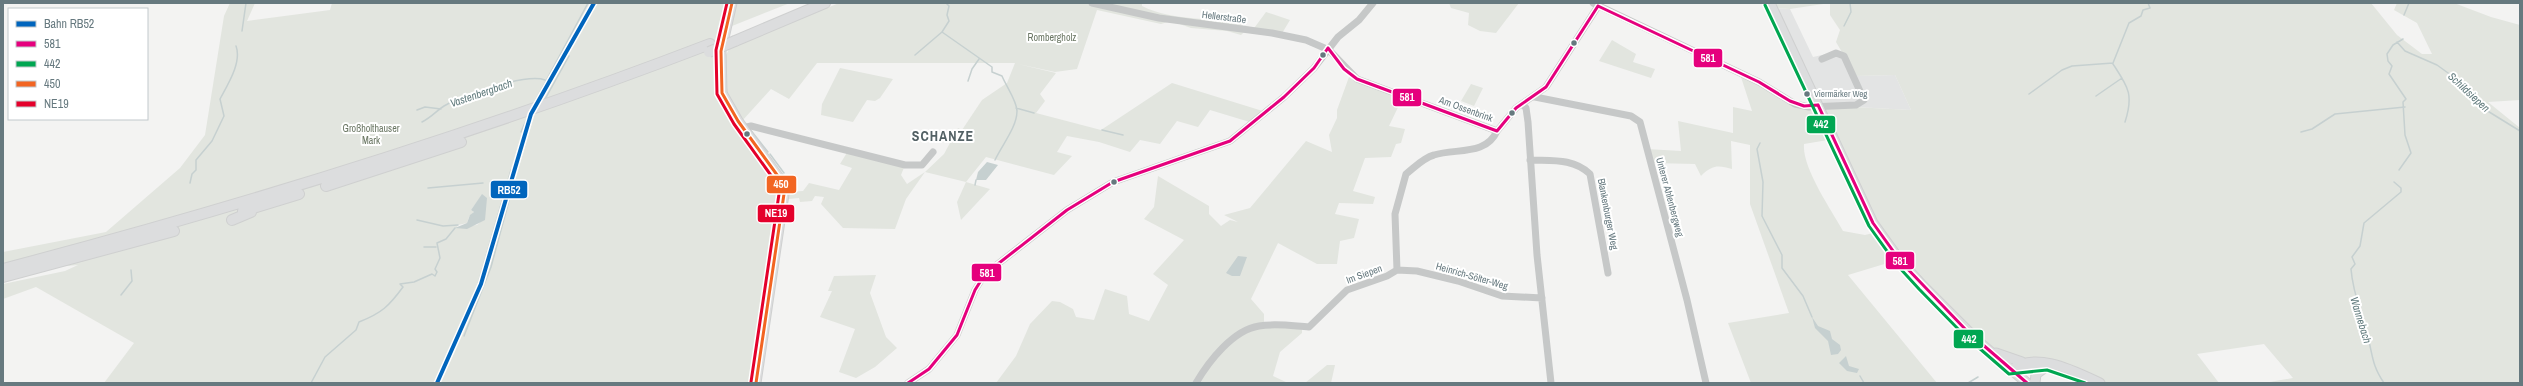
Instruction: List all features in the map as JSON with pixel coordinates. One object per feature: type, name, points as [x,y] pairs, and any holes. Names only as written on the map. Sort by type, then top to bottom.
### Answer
[{"type":"highway","points":[[736,37],[809,3]]},
{"type":"highway","points":[[3,278],[274,202],[440,146],[598,90],[825,3]]},
{"type":"highway","points":[[3,269],[303,186],[440,146]]},
{"type":"highway","points":[[278,190],[303,186]]},
{"type":"highway","points":[[232,220],[274,202]]},
{"type":"highway","points":[[47,258],[89,243]]},
{"type":"highway","points":[[3,278],[59,269]]},
{"type":"main road","points":[[732,3],[721,51],[722,93],[728,107],[780,179],[784,194],[756,383]]},
{"type":"main road","points":[[1770,3],[1873,223],[1901,262],[1979,342],[2027,383]]},
{"type":"main road","points":[[1979,342],[2002,356],[2022,362],[2048,365],[2074,372],[2100,383]]},
{"type":"main road","points":[[2012,370],[2022,362]]},
{"type":"main road","points":[[2012,370],[2048,365]]},
{"type":"main road","points":[[2035,383],[2036,374],[2048,365]]},
{"type":"street","name":"Hellerstraße","points":[[1092,3],[1176,20],[1282,35],[1317,43],[1328,48]]},
{"type":"street","points":[[910,383],[929,369],[957,335],[979,283],[985,274],[1067,210],[1113,182],[1230,141],[1284,97],[1314,68],[1338,36],[1359,20],[1373,3]]},
{"type":"street","points":[[1597,4],[1713,62],[1758,82],[1787,99],[1804,106],[1856,106],[1864,100],[1844,56],[1841,53],[1833,52],[1822,59]]},
{"type":"street","name":"Am Ossenbrink","points":[[1328,48],[1344,69],[1357,79],[1497,131],[1512,112],[1546,88],[1597,4]]},
{"type":"street","name":"Unterer Ahlenbergweg","points":[[1535,97],[1631,116],[1640,122],[1687,300],[1706,383]]},
{"type":"street","points":[[1522,104],[1526,108],[1542,298],[1551,383]]},
{"type":"street","points":[[743,128],[751,126],[905,165],[922,165],[933,152]]},
{"type":"street","name":"Im Siepen","points":[[1196,383],[1203,370],[1243,333],[1264,325],[1309,327],[1346,291],[1353,287],[1391,275],[1397,270],[1395,214],[1406,174],[1434,155],[1482,147],[1494,139],[1497,131]]},
{"type":"street","name":"Blankenburger Weg","points":[[1530,160],[1567,162],[1585,168],[1590,174],[1608,273]]},
{"type":"street","name":"Heinrich-Sölter-Weg","points":[[1397,270],[1417,271],[1458,281],[1478,286],[1502,296],[1542,298]]},
{"type":"shaded area","points":[[592,3],[597,3],[535,113],[477,303],[439,383],[434,383],[472,303],[529,115]]},
{"type":"shaded area","points":[[1773,8],[1790,9],[1813,57],[1840,51],[1856,76],[1895,75],[1911,110],[1818,105]]},
{"type":"shaded area","points":[[987,162],[998,165],[986,180],[976,180],[978,172]]},
{"type":"shaded area","points":[[482,194],[487,198],[485,220],[467,229],[455,228],[467,223],[470,215],[474,212],[471,210]]},
{"type":"shaded area","points":[[1238,256],[1247,257],[1240,276],[1232,276],[1226,273]]},
{"type":"shaded area","points":[[1812,317],[1818,326],[1830,331],[1832,339],[1840,345],[1841,350],[1838,354],[1831,355],[1828,341],[1815,328]]},
{"type":"shaded area","points":[[1846,356],[1849,366],[1859,369],[1857,373],[1847,371],[1839,363]]},
{"type":"green space","name":"Großholthauser Mark","points":[[230,3],[255,3],[247,21],[330,10],[332,3],[592,3],[529,115],[479,285],[434,383],[104,383],[134,343],[36,287],[3,299],[3,284],[65,271],[78,265],[66,266],[93,257],[3,264],[3,252],[106,232],[180,168],[205,135],[224,16]],"holes":[[[482,195],[480,222],[477,225],[457,227],[458,225],[467,223],[469,217],[474,212],[471,210]]]},
{"type":"green space","points":[[597,3],[732,3],[721,79],[738,121],[738,129],[778,184],[770,271],[750,383],[439,383],[484,283],[535,113]]},
{"type":"green space","points":[[736,3],[790,3],[732,26],[731,24]]},
{"type":"green space","name":"Rombergholz","points":[[839,3],[1142,3],[1142,6],[1168,15],[1236,23],[1250,27],[1241,35],[1227,31],[1191,28],[1171,21],[1161,24],[1097,10],[1077,69],[1055,72],[1018,64],[1056,73],[1040,94],[1045,101],[1036,113],[1101,130],[1172,83],[1266,112],[1253,123],[1210,110],[1198,127],[1177,121],[1160,144],[1140,140],[1130,152],[1099,142],[1067,136],[1057,152],[1072,156],[1054,175],[986,157],[966,182],[925,172],[944,154],[958,128],[962,130],[982,100],[1007,83],[1015,63],[817,63],[789,99],[771,89],[742,121],[729,95],[724,76],[723,66],[725,57],[730,48]]},
{"type":"green space","points":[[1449,3],[1519,3],[1496,33],[1480,31],[1468,25],[1469,13],[1451,8]]},
{"type":"green space","points":[[1770,3],[1830,3],[1790,9],[1773,8]]},
{"type":"green space","points":[[1830,3],[2371,3],[2397,35],[2422,54],[2432,54],[2417,23],[2394,10],[2397,3],[2454,3],[2491,17],[2520,25],[2520,100],[2488,102],[2520,128],[2520,383],[2264,383],[2293,378],[2264,344],[2197,354],[2219,383],[2100,383],[2060,368],[2019,370],[1967,331],[1873,223],[1834,139],[1804,144],[1805,154],[1812,176],[1843,231],[1865,235],[1873,233],[1891,262],[1848,275],[1937,383],[1751,383],[1728,323],[1789,313],[1750,204],[1750,145],[1731,141],[1732,169],[1715,167],[1701,176],[1695,164],[1652,163],[1647,149],[1681,151],[1678,121],[1733,133],[1733,107],[1752,111],[1740,74],[1795,104],[1911,110],[1895,75],[1856,76],[1836,42],[1840,30],[1830,15]]},
{"type":"green space","points":[[1266,12],[1290,20],[1281,35],[1252,31]]},
{"type":"green space","points":[[1612,40],[1636,54],[1633,62],[1655,69],[1651,78],[1599,61]]},
{"type":"green space","points":[[840,68],[893,79],[880,98],[875,101],[867,100],[853,122],[821,115],[822,104]]},
{"type":"green space","points":[[1349,77],[1402,99],[1389,126],[1405,129],[1401,143],[1396,144],[1391,157],[1365,158],[1353,191],[1375,197],[1373,204],[1339,203],[1335,214],[1359,219],[1354,238],[1340,241],[1337,264],[1317,264],[1278,243],[1251,299],[1264,314],[1264,325],[1302,327],[1302,333],[1280,352],[1273,376],[1288,383],[996,383],[1016,356],[1030,324],[1052,301],[1060,302],[1073,309],[1076,317],[1094,320],[1105,289],[1127,296],[1129,314],[1149,321],[1168,285],[1153,274],[1184,240],[1144,219],[1154,207],[1158,176],[1209,206],[1209,214],[1221,226],[1230,220],[1238,222],[1224,215],[1250,208],[1306,141],[1332,152],[1329,135],[1337,118],[1337,110]]},
{"type":"green space","points":[[1471,84],[1483,88],[1474,106],[1461,101]]},
{"type":"green space","points":[[848,151],[905,165],[901,175],[907,184],[925,172],[906,199],[895,229],[843,228],[821,204],[824,197],[815,196],[812,201],[800,202],[799,198],[788,199],[788,192],[803,191],[809,183],[839,190],[852,168],[840,164]]},
{"type":"green space","points":[[966,182],[990,189],[961,220],[957,202]]},
{"type":"green space","points":[[876,275],[870,293],[886,337],[897,348],[875,367],[856,378],[839,372],[855,329],[820,317],[832,291],[828,291],[834,276]]},
{"type":"green space","points":[[1327,365],[1335,365],[1331,383],[1305,383]]},
{"type":"waterway","points":[[242,31],[246,3]]},
{"type":"waterway","points":[[533,105],[588,3]]},
{"type":"waterway","points":[[942,32],[949,21],[947,15],[949,6],[946,3]]},
{"type":"waterway","points":[[1844,26],[1851,12],[1850,3]]},
{"type":"waterway","points":[[2029,94],[2062,70],[2072,66],[2113,63],[2129,23],[2141,16],[2143,10],[2150,8],[2148,3]]},
{"type":"waterway","name":"Wannebach","points":[[2404,15],[2409,3]]},
{"type":"waterway","points":[[915,55],[942,32]]},
{"type":"waterway","points":[[942,32],[992,67],[992,72],[1002,76],[1017,108]]},
{"type":"waterway","name":"Wannebach","points":[[2397,42],[2403,39]]},
{"type":"waterway","name":"Schildsiepen","points":[[2397,42],[2405,51],[2437,65],[2455,78],[2486,110],[2520,131]]},
{"type":"waterway","name":"Wannebach","points":[[2397,42],[2393,45],[2387,54],[2388,61],[2392,66],[2389,74],[2406,99],[2403,102],[2403,107]]},
{"type":"waterway","points":[[190,183],[192,174],[196,170],[196,160],[212,141],[224,116],[220,99],[236,66],[236,46]]},
{"type":"waterway","points":[[544,101],[569,56]]},
{"type":"waterway","points":[[968,81],[972,69],[979,59]]},
{"type":"waterway","points":[[2113,64],[2122,78]]},
{"type":"waterway","points":[[2096,96],[2122,78]]},
{"type":"waterway","points":[[2122,78],[2126,85],[2129,97],[2128,112],[2125,122]]},
{"type":"waterway","name":"Vastenbergbach","points":[[440,109],[453,101],[494,86],[524,80],[545,80]]},
{"type":"waterway","points":[[726,86],[727,94]]},
{"type":"waterway","points":[[417,110],[425,107],[440,109]]},
{"type":"waterway","points":[[2301,132],[2312,129],[2335,114],[2403,107]]},
{"type":"waterway","name":"Wannebach","points":[[2399,170],[2411,153],[2405,135],[2403,107]]},
{"type":"waterway","points":[[995,160],[1015,123],[1017,108]]},
{"type":"waterway","points":[[1017,108],[1034,113]]},
{"type":"waterway","name":"Vastenbergbach","points":[[422,122],[440,109]]},
{"type":"waterway","points":[[521,132],[528,116]]},
{"type":"waterway","points":[[749,128],[768,152]]},
{"type":"waterway","points":[[1102,130],[1123,135]]},
{"type":"waterway","points":[[1760,143],[1757,149],[1763,182],[1762,216],[1782,255],[1782,268],[1803,296],[1812,317]]},
{"type":"waterway","points":[[770,154],[784,173]]},
{"type":"waterway","points":[[434,383],[478,284],[511,170]]},
{"type":"waterway","points":[[975,185],[976,180]]},
{"type":"waterway","points":[[464,336],[491,267],[514,182]]},
{"type":"waterway","name":"Wannebach","points":[[2384,383],[2373,361],[2366,328],[2356,296],[2351,269],[2355,264],[2352,257],[2360,246],[2364,223],[2401,192],[2401,188],[2394,182]]},
{"type":"waterway","points":[[428,188],[483,183]]},
{"type":"waterway","points":[[497,195],[501,190],[505,190]]},
{"type":"waterway","points":[[417,220],[443,226],[458,225]]},
{"type":"waterway","points":[[311,383],[325,357],[356,330],[359,322],[374,315],[389,304],[403,287],[400,284],[414,282],[432,274],[435,276],[437,272],[435,269],[440,258],[437,243],[446,239],[455,228]]},
{"type":"waterway","points":[[424,247],[436,247]]},
{"type":"waterway","points":[[121,295],[132,281],[131,270]]},
{"type":"waterway","points":[[1860,376],[1864,383]]},
{"type":"waterway","points":[[1968,383],[1978,377]]},
{"type":"rail line","name":"RB52","points":[[437,383],[481,284],[531,114],[594,3]]},
{"type":"transit line","name":"NE19","points":[[727,3],[716,50],[717,94],[734,124],[775,181],[779,194],[751,382]]},
{"type":"transit line","name":"450","points":[[732,3],[721,51],[722,93],[738,121],[780,179],[784,194],[756,383]]},
{"type":"transit line","name":"442","points":[[1765,5],[1869,226],[1897,265],[1963,334],[2009,374],[2047,370],[2085,383]]},
{"type":"transit line","name":"581","points":[[1598,6],[1759,82],[1790,101],[1804,106],[1818,105]]},
{"type":"transit line","name":"581","points":[[1497,131],[1516,108],[1546,87],[1598,6]]},
{"type":"transit line","name":"581","points":[[1328,48],[1344,69],[1357,79],[1497,131]]},
{"type":"transit line","name":"581","points":[[908,383],[929,369],[957,335],[975,290],[985,274],[1067,210],[1113,182],[1230,141],[1284,97],[1314,68],[1328,48]]},
{"type":"transit line","name":"581","points":[[1818,105],[1873,223],[1901,262],[1967,331],[2027,383]]},
{"type":"place","name":"Viermärker Weg","points":[[1807,94]]},
{"type":"district","name":"SCHANZE","points":[[943,136]]}]
